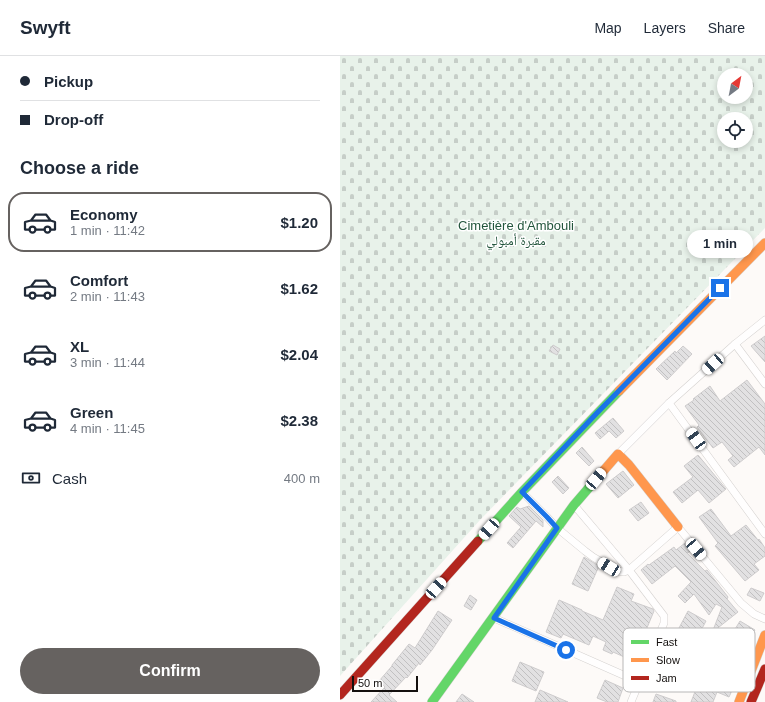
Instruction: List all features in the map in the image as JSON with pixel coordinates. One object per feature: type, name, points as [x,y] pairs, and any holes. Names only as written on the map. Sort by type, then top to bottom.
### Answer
[{"type":"street","points":[[340,695],[522,492],[608,402],[765,243]]},
{"type":"street","points":[[432,702],[574,505],[618,454],[735,344],[765,320]]},
{"type":"street","points":[[735,344],[765,384]]},
{"type":"street","points":[[670,404],[765,534]]},
{"type":"street","points":[[618,454],[629,465],[678,528],[741,603],[754,614],[765,619]]},
{"type":"street","points":[[522,492],[557,528],[584,551],[616,571],[624,572],[630,570],[678,528]]},
{"type":"street","points":[[574,505],[630,570],[664,616],[664,623],[662,628]]},
{"type":"street","points":[[494,618],[623,675]]},
{"type":"street","points":[[755,663],[765,638]]},
{"type":"street","points":[[751,702],[765,669]]},
{"type":"street","points":[[631,702],[635,692]]},
{"type":"street","points":[[739,702],[743,692]]},
{"type":"green space","name":"Cimetière d'Ambouli مقبرة أمبولي","points":[[340,56],[765,56],[765,228],[480,520],[340,676]]},
{"type":"building","points":[[765,336],[765,362],[751,346]]},
{"type":"building","points":[[553,345],[560,349],[557,355],[549,351]]},
{"type":"building","points":[[683,346],[692,354],[667,380],[656,369],[675,351],[676,353]]},
{"type":"building","points":[[747,380],[765,404],[765,455],[759,447],[734,467],[728,460],[733,456],[722,442],[713,448],[697,427],[699,425],[685,406],[710,386],[720,401]]},
{"type":"building","points":[[613,418],[624,431],[616,438],[609,431],[600,439],[595,433]]},
{"type":"building","points":[[582,447],[594,461],[589,466],[576,453]]},
{"type":"building","points":[[698,455],[726,489],[709,503],[698,490],[682,503],[673,492],[693,477],[684,466]]},
{"type":"building","points":[[623,471],[634,485],[618,498],[606,484]]},
{"type":"building","points":[[558,476],[569,488],[563,494],[552,482]]},
{"type":"building","points":[[641,502],[649,513],[638,521],[629,510]]},
{"type":"building","points":[[529,506],[543,520],[543,527],[536,521],[513,548],[507,543],[521,527],[509,516],[517,507],[520,509]]},
{"type":"building","points":[[711,509],[731,536],[746,525],[765,548],[765,556],[754,564],[759,570],[745,581],[715,546],[718,543],[699,517]]},
{"type":"building","points":[[685,543],[691,551],[687,553],[705,571],[707,570],[738,612],[718,628],[714,628],[722,607],[716,604],[709,615],[694,594],[685,603],[678,596],[691,582],[675,566],[652,584],[641,570],[674,547],[676,550]]},
{"type":"building","points":[[584,557],[599,566],[588,591],[572,584]]},
{"type":"building","points":[[617,587],[634,594],[631,601],[653,609],[654,611],[647,628],[623,628],[623,656],[603,650],[606,642],[593,636],[589,645],[563,634],[561,638],[546,632],[559,600],[603,620]]},
{"type":"building","points":[[751,588],[764,593],[760,601],[747,595]]},
{"type":"building","points":[[470,595],[477,600],[471,610],[464,606]]},
{"type":"building","points":[[438,611],[452,620],[420,665],[419,663],[407,678],[406,677],[389,695],[397,702],[371,702],[385,687],[379,681],[409,644],[415,648]]},
{"type":"building","points":[[688,611],[706,621],[702,628],[679,628]]},
{"type":"building","points":[[740,621],[752,628],[736,628]]},
{"type":"building","points":[[520,662],[544,672],[536,691],[512,681]]},
{"type":"building","points":[[605,680],[623,688],[618,702],[607,702],[597,698]]},
{"type":"building","points":[[540,690],[568,702],[535,702]]},
{"type":"building","points":[[695,692],[717,692],[713,702],[691,702]]},
{"type":"building","points":[[717,692],[731,692],[729,697]]},
{"type":"building","points":[[462,694],[474,702],[456,702]]},
{"type":"building","points":[[656,694],[676,701],[676,702],[653,702]]},
{"type":"traffic: fast","points":[[478,541],[522,492],[619,391]]},
{"type":"traffic: fast","points":[[432,702],[574,505],[599,476]]},
{"type":"traffic: slow","points":[[619,391],[765,243]]},
{"type":"traffic: slow","points":[[599,476],[618,454],[629,465],[678,527]]},
{"type":"traffic: slow","points":[[755,661],[765,635]]},
{"type":"traffic: slow","points":[[739,702],[743,692]]},
{"type":"traffic: jam","points":[[340,695],[478,541]]},
{"type":"traffic: jam","points":[[751,702],[765,669]]},
{"type":"route","points":[[566,650],[494,618],[557,528],[522,492],[597,413],[720,288]]}]
